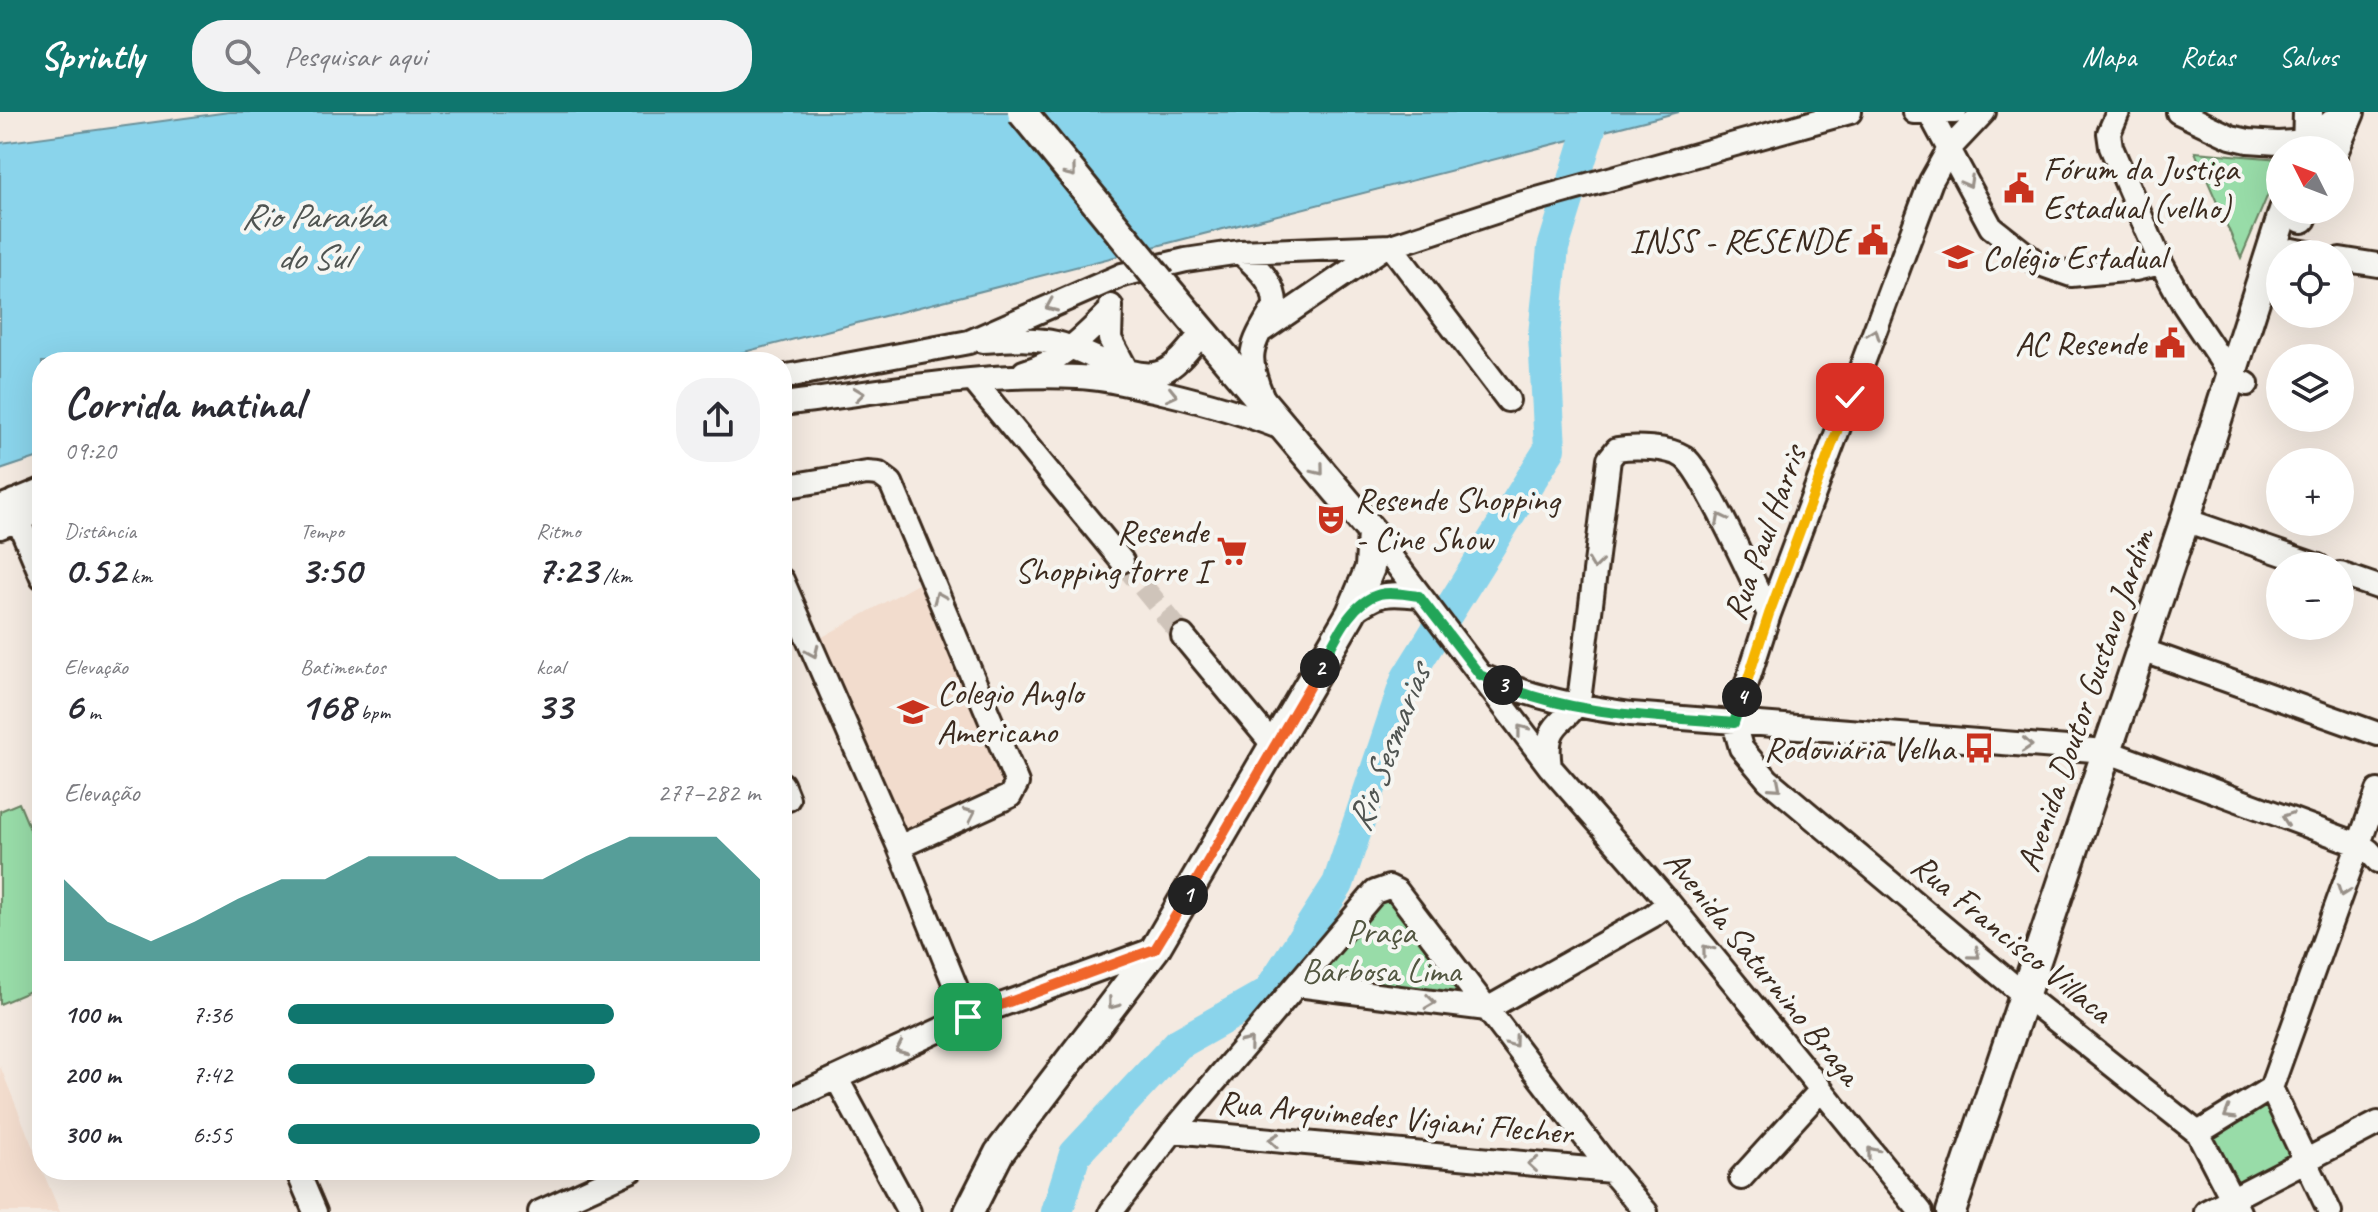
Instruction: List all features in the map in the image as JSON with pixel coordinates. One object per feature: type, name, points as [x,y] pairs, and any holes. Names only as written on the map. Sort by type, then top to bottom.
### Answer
[{"type":"main road","points":[[969,1212],[999,1153],[1155,949],[1275,747],[1351,613],[1370,568],[1372,532],[1202,333],[1022,112]]},
{"type":"main road","points":[[2308,112],[2311,136]]},
{"type":"main road","points":[[2325,136],[2350,112]]},
{"type":"main road","name":"Avenida Doutor Gustavo Jardim","points":[[1951,1212],[2029,999],[2294,224]]},
{"type":"main road","name":"Avenida Doutor Gustavo Jardim","points":[[2239,380],[2266,317]]},
{"type":"main road","name":"Avenida Doutor Gustavo Jardim","points":[[2112,754],[2153,654],[2191,522]]},
{"type":"main road","name":"Avenida Doutor Gustavo Jardim","points":[[1963,1212],[2029,999]]},
{"type":"street","points":[[969,342],[1122,275],[1186,260],[1240,252],[1387,246],[1612,177],[1850,112]]},
{"type":"street","points":[[1922,113],[1955,112]]},
{"type":"street","name":"Rua Paul Harris","points":[[1734,723],[1769,614],[1931,181],[1949,149],[1984,112]]},
{"type":"street","points":[[2118,112],[2109,133],[2111,147],[2161,263],[2184,305],[2239,380]]},
{"type":"street","points":[[2178,112],[2231,137],[2266,143]]},
{"type":"street","points":[[2322,136],[2343,112]]},
{"type":"street","points":[[1922,113],[1949,149],[1997,234],[2037,263],[2071,275],[2135,269],[2161,263]]},
{"type":"street","points":[[1260,332],[1387,246]]},
{"type":"street","points":[[1387,246],[1508,400]]},
{"type":"street","points":[[1240,252],[1264,274],[1275,298],[1275,306],[1260,332],[1250,361],[1267,408]]},
{"type":"street","points":[[2354,261],[2378,265]]},
{"type":"street","points":[[1122,275],[1109,312],[1110,339],[1127,371]]},
{"type":"street","points":[[1008,376],[1043,366],[1074,348],[1109,312]]},
{"type":"street","points":[[792,375],[969,342],[1029,339],[1074,348],[1127,371],[1146,374],[1162,372],[1174,364],[1202,333]]},
{"type":"street","points":[[792,403],[1008,376],[1078,377],[1129,384],[1245,413],[1286,430]]},
{"type":"street","points":[[973,380],[1122,561]]},
{"type":"street","points":[[1550,767],[1547,748],[1553,729],[1577,706],[1609,459],[1617,449],[1674,452],[1690,463],[1769,614]]},
{"type":"street","points":[[792,485],[867,473],[879,474],[891,483],[1017,783],[1010,796],[899,847]]},
{"type":"street","points":[[8,514],[32,497]]},
{"type":"street","points":[[8,514],[32,511]]},
{"type":"street","points":[[8,514],[32,558]]},
{"type":"street","points":[[2191,522],[2278,552]]},
{"type":"street","name":"Avenida Saturnino Braga","points":[[1372,532],[1550,767],[1669,903],[1921,1212]]},
{"type":"street","points":[[2354,579],[2378,587]]},
{"type":"street","points":[[1351,613],[1382,594],[1423,602]]},
{"type":"street","points":[[792,603],[899,847],[968,1017]]},
{"type":"street","points":[[1183,636],[1275,747]]},
{"type":"street","points":[[2153,654],[2378,734]]},
{"type":"street","points":[[1476,670],[1520,693],[1577,706],[1734,723],[2112,754],[2360,845],[2378,861]]},
{"type":"street","name":"Rua Francisco Villaca","points":[[1734,723],[1741,748],[1768,780],[2029,999],[2198,1133],[2235,1205]]},
{"type":"street","points":[[2198,1133],[2271,1088],[2378,791]]},
{"type":"street","points":[[1111,1212],[1173,1131],[1375,892],[1389,887],[1397,891],[1611,1171],[1646,1212]]},
{"type":"street","points":[[1297,985],[1487,1009],[1652,916],[1669,903]]},
{"type":"street","points":[[792,1099],[968,1017],[1155,949]]},
{"type":"street","points":[[837,1079],[909,1212]]},
{"type":"street","points":[[2271,1088],[2330,1212]]},
{"type":"street","points":[[1741,1178],[1821,1090]]},
{"type":"street","points":[[2206,1212],[2235,1205],[2305,1160],[2378,1123]]},
{"type":"street","name":"Rua Arquimedes Vigiani Flecher","points":[[1173,1131],[1611,1171]]},
{"type":"street","points":[[301,1180],[315,1212]]},
{"type":"street","points":[[546,1211],[609,1180]]},
{"type":"shaded area","name":"Colegio Anglo Americano","points":[[923,581],[1007,785],[901,836],[817,640]]},
{"type":"shaded area","points":[[0,1066],[32,1145],[32,1180],[46,1180],[60,1212],[0,1212]]},
{"type":"green space","points":[[2195,152],[2266,158],[2266,199],[2241,258]]},
{"type":"green space","points":[[19,803],[32,834],[32,990],[0,1004],[0,811]]},
{"type":"green space","name":"Praça Barbosa Lima","points":[[1386,892],[1471,1001],[1304,981]]},
{"type":"green space","points":[[2266,1095],[2295,1154],[2234,1190],[2201,1133]]},
{"type":"water","name":"Rio Paraíba do Sul","points":[[229,112],[1679,112],[744,352],[32,352],[32,459],[0,470],[0,143]]},
{"type":"waterway","name":"Rio Sesmarias","points":[[1057,1212],[1075,1154],[1178,1044],[1268,993],[1338,884],[1407,678],[1550,449],[1544,335],[1553,248],[1595,112]]},
{"type":"tunnel","points":[[1122,561],[1183,636]]},
{"type":"place","name":"Fórum da Justiça Estadual (velho)","points":[[2019,188]]},
{"type":"place","name":"INSS - RESENDE","points":[[1873,240]]},
{"type":"place","name":"Colégio Estadual","points":[[1958,257]]},
{"type":"place","name":"AC Resende","points":[[2170,343]]},
{"type":"place","name":"Resende Shopping - Cine Show","points":[[1331,519]]},
{"type":"place","name":"Resende Shopping torre I","points":[[1232,551]]},
{"type":"place","name":"Colegio Anglo Americano","points":[[913,712]]},
{"type":"place","name":"Rodoviária Velha","points":[[1979,748]]},
{"type":"route","points":[[968,1017],[1155,949],[1351,613],[1373,597],[1392,593],[1419,596],[1480,675],[1520,693],[1631,714],[1734,723],[1769,614],[1850,397]]}]
